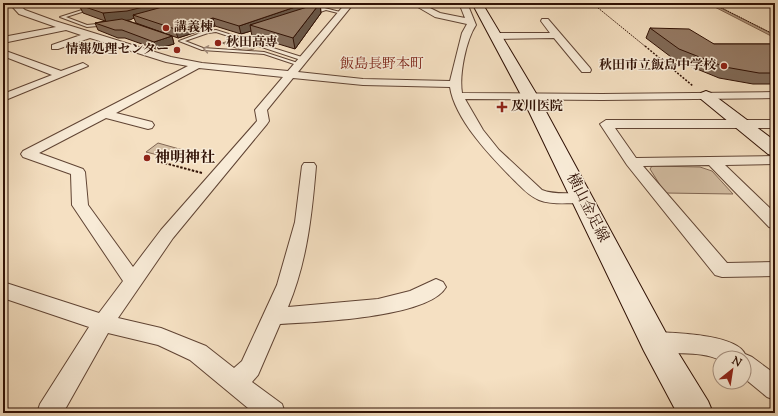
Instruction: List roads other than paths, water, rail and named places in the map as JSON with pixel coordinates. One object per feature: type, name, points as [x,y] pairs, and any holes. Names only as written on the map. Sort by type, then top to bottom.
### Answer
[{"type":"street","points":[[13,3],[22,12],[66,27],[169,60],[198,66],[288,76],[529,95],[602,97],[775,96]]},
{"type":"street","points":[[49,413],[103,323],[167,234],[263,121],[261,110],[350,3]]},
{"type":"street","points":[[415,3],[438,15],[471,22]]},
{"type":"street","points":[[463,3],[472,25],[466,33],[456,90],[477,131],[494,153],[537,194],[546,197],[581,198]]},
{"type":"street","name":"横山金足線","points":[[477,3],[529,95],[656,342],[696,413]]},
{"type":"street","points":[[545,21],[586,70]]},
{"type":"street","points":[[3,40],[66,27]]},
{"type":"street","points":[[56,47],[90,35]]},
{"type":"street","points":[[495,36],[557,35]]},
{"type":"street","points":[[3,53],[61,75]]},
{"type":"street","points":[[5,95],[38,86],[83,66]]},
{"type":"street","points":[[133,281],[80,205],[78,172],[28,154],[198,66]]},
{"type":"street","points":[[706,96],[775,150]]},
{"type":"street","points":[[106,114],[148,125]]},
{"type":"street","points":[[775,124],[606,124],[632,162],[722,270],[775,269]]},
{"type":"street","points":[[632,162],[775,160]]},
{"type":"street","points":[[714,162],[775,223]]},
{"type":"street","points":[[235,383],[250,368],[287,284],[303,222],[309,166]]},
{"type":"street","points":[[273,316],[383,307],[426,293],[436,287]]},
{"type":"street","points":[[3,290],[103,323],[161,337],[198,353],[273,413]]},
{"type":"street","points":[[656,342],[707,344],[722,350]]},
{"type":"street","points":[[752,370],[775,389]]},
{"type":"lane","points":[[108,3],[62,17],[87,26],[115,23]]},
{"type":"lane","points":[[300,3],[342,13]]},
{"type":"lane","points":[[304,17],[326,9]]},
{"type":"lane","points":[[181,41],[211,31],[257,44],[301,61]]},
{"type":"lane","points":[[238,38],[245,36]]},
{"type":"lane","points":[[174,40],[202,49],[271,54],[301,61]]},
{"type":"lane","points":[[248,53],[258,49],[259,47],[257,44]]},
{"type":"place","name":"講義棟","points":[[166,28]]},
{"type":"place","name":"秋田高専","points":[[218,43]]},
{"type":"place","name":"情報処理センター","points":[[177,50]]},
{"type":"place","name":"秋田市立飯島中学校","points":[[724,66]]},
{"type":"place","name":"及川医院","points":[[502,107]]},
{"type":"place","name":"神明神社","points":[[147,158]]},
{"type":"district","name":"飯島長野本町","points":[[382,65]]}]
